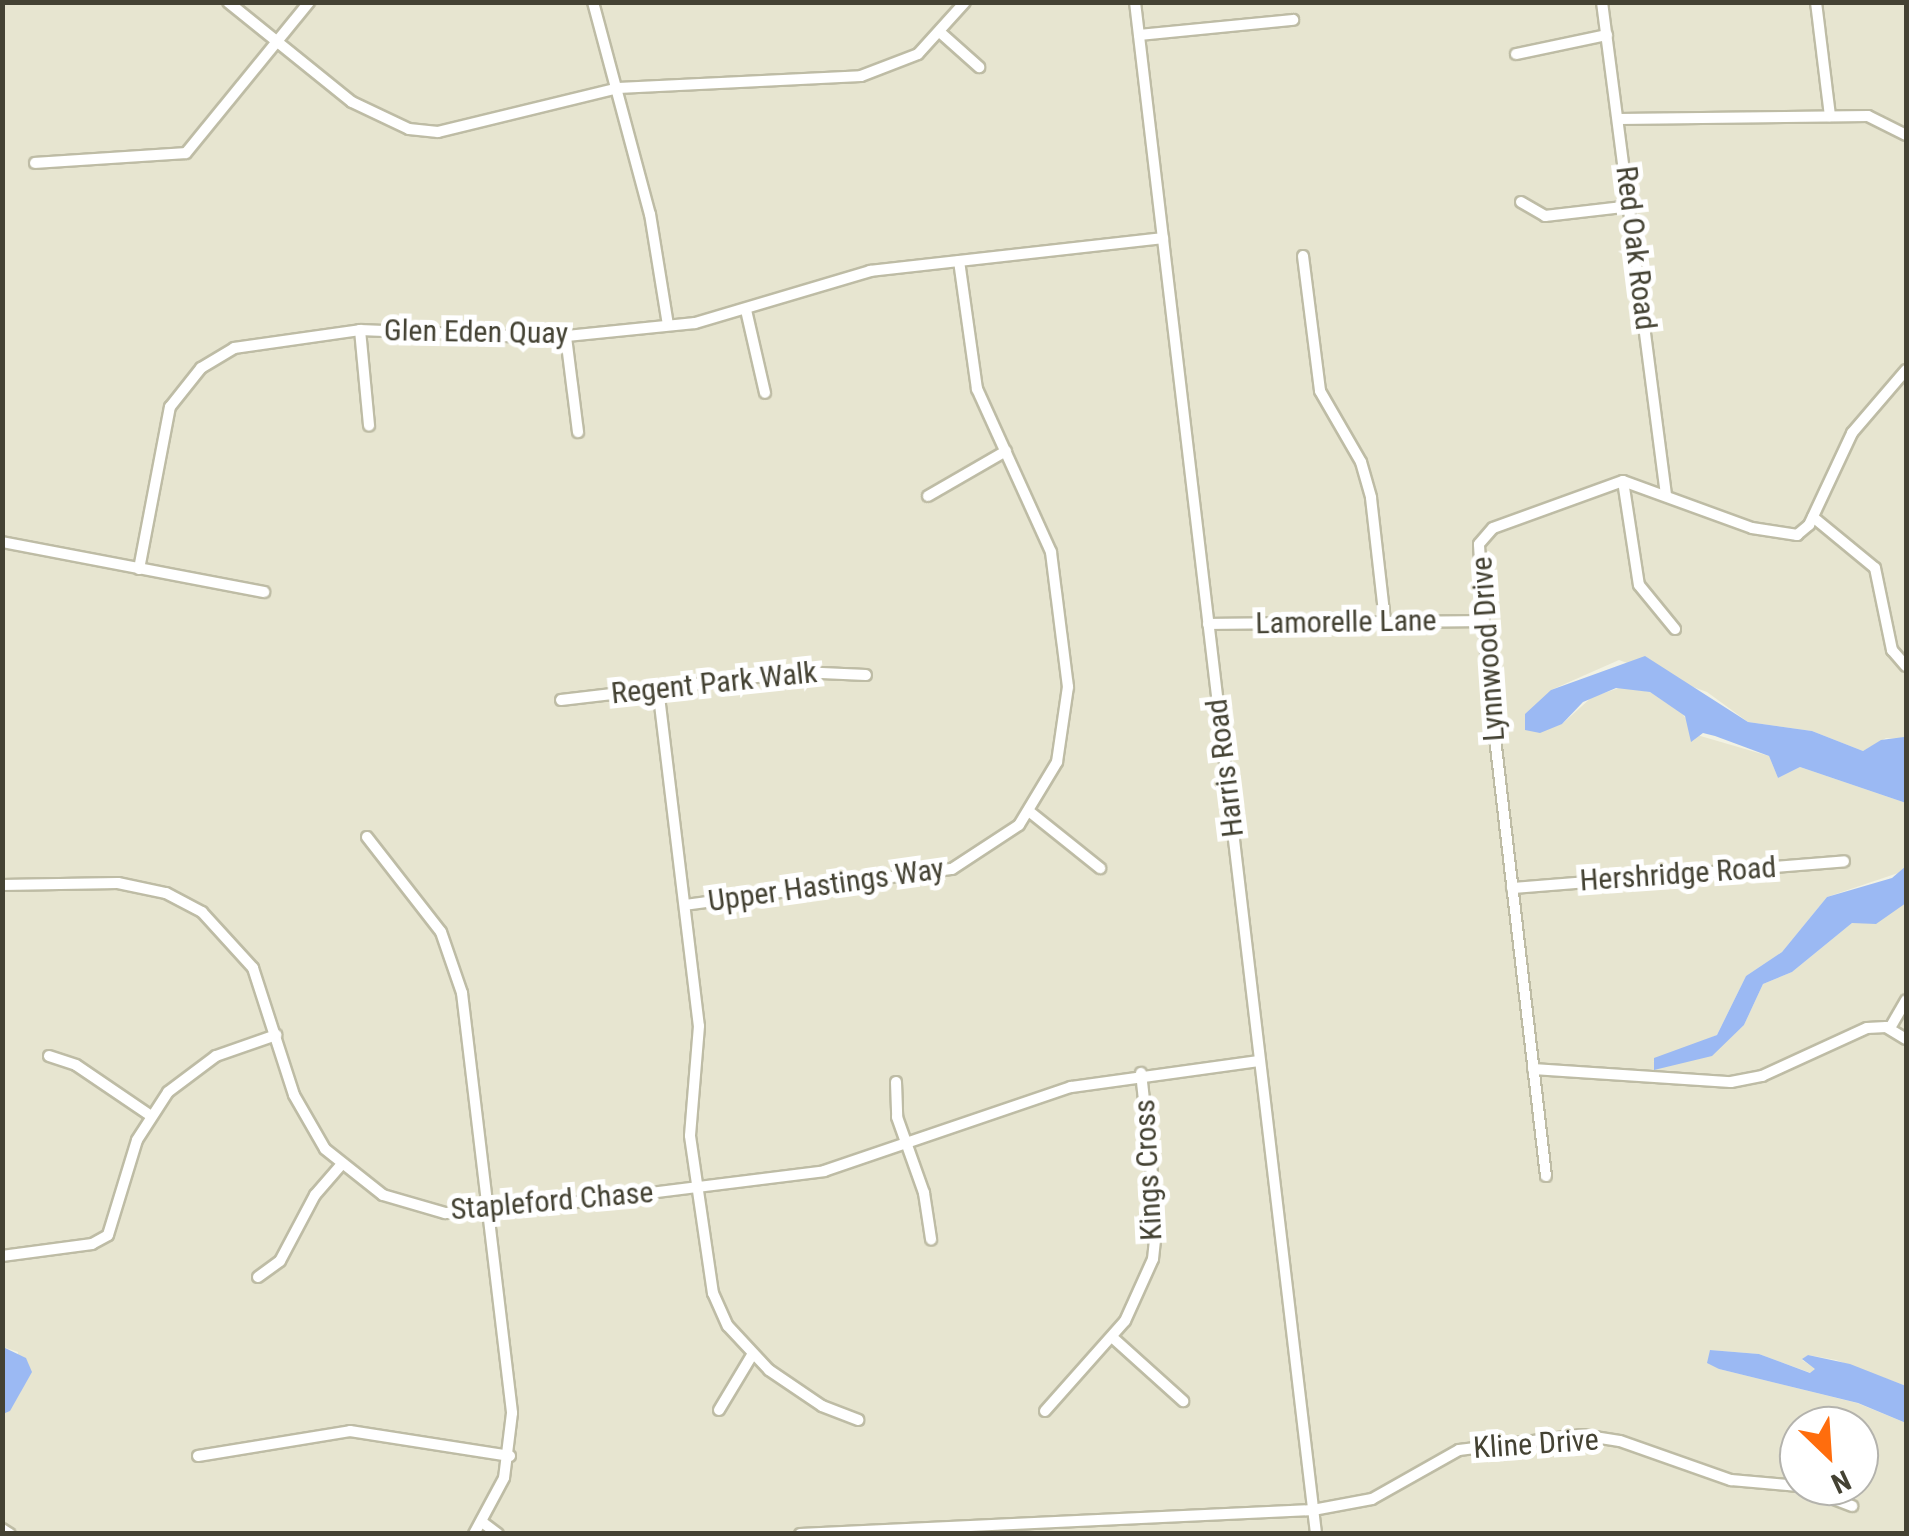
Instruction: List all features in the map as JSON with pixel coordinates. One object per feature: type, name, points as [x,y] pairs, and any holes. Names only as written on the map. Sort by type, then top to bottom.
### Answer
[{"type":"street","points":[[228,2],[352,102],[409,129],[457,130],[618,88],[861,76],[905,62],[942,34],[965,2]]},
{"type":"street","points":[[34,164],[186,153],[309,2]]},
{"type":"street","points":[[594,2],[650,214],[668,326]]},
{"type":"street","name":"Harris Road","points":[[1135,2],[1316,1534]]},
{"type":"street","name":"Red Oak Road","points":[[1602,2],[1666,495]]},
{"type":"street","points":[[1816,2],[1830,116]]},
{"type":"street","points":[[1139,35],[1293,20]]},
{"type":"street","points":[[942,34],[979,67]]},
{"type":"street","points":[[1516,54],[1607,35]]},
{"type":"street","points":[[1618,120],[1830,116],[1880,119],[1906,135]]},
{"type":"street","points":[[1522,202],[1545,216],[1630,206]]},
{"type":"street","name":"Glen Eden Quay","points":[[139,570],[163,424],[190,377],[218,356],[251,344],[360,330],[566,337],[668,326],[746,310],[870,271],[1163,238]]},
{"type":"street","points":[[1303,256],[1320,391],[1360,462],[1372,498],[1384,622]]},
{"type":"street","name":"Upper Hastings Way","points":[[685,906],[936,874],[987,851],[1030,812],[1058,762],[1068,688],[1046,531],[974,378],[959,261]]},
{"type":"street","points":[[746,310],[765,393]]},
{"type":"street","points":[[360,330],[370,426]]},
{"type":"street","points":[[566,337],[578,432]]},
{"type":"street","points":[[1675,628],[1640,585],[1623,482],[1779,536],[1797,535],[1813,517],[1852,433],[1906,370]]},
{"type":"street","points":[[928,496],[1006,451]]},
{"type":"street","name":"Lynnwood Drive","points":[[1546,1176],[1477,553],[1488,531],[1597,486],[1623,482]]},
{"type":"street","points":[[1813,517],[1875,568],[1892,650],[1906,666]]},
{"type":"street","points":[[2,542],[264,592]]},
{"type":"street","name":"Lamorelle Lane","points":[[1208,624],[1483,621]]},
{"type":"street","name":"Regent Park Walk","points":[[561,700],[799,672],[866,675]]},
{"type":"street","points":[[658,688],[698,1026],[690,1115],[713,1292],[752,1355],[822,1406],[858,1420]]},
{"type":"street","points":[[1030,812],[1100,868]]},
{"type":"street","points":[[367,837],[430,914],[458,971],[512,1413],[510,1456],[474,1534]]},
{"type":"street","name":"Hershridge Road","points":[[1512,888],[1844,861]]},
{"type":"street","name":"Stapleford Chase","points":[[2,885],[118,883],[184,901],[242,952],[276,1035],[301,1112],[340,1165],[403,1203],[489,1213],[824,1171],[1071,1087],[1141,1072],[1259,1061]]},
{"type":"street","points":[[1890,1028],[1906,1000]]},
{"type":"street","points":[[1532,1069],[1747,1080],[1866,1028],[1890,1028],[1906,1039]]},
{"type":"street","points":[[2,1256],[92,1244],[108,1235],[128,1164],[151,1116],[196,1068],[276,1035]]},
{"type":"street","points":[[49,1056],[151,1116]]},
{"type":"street","name":"Kings Cross","points":[[1045,1411],[1067,1379],[1112,1337],[1137,1301],[1156,1236],[1141,1072]]},
{"type":"street","points":[[896,1082],[905,1145],[924,1193],[931,1240]]},
{"type":"street","points":[[258,1277],[280,1260],[315,1195],[340,1165]]},
{"type":"street","points":[[1112,1337],[1183,1402]]},
{"type":"street","points":[[719,1410],[752,1355]]},
{"type":"street","points":[[198,1456],[350,1431],[510,1456]]},
{"type":"street","name":"Kline Drive","points":[[800,1534],[1018,1528],[1314,1510],[1372,1499],[1459,1450],[1582,1435],[1620,1441],[1730,1480],[1779,1484]]},
{"type":"street","points":[[482,1522],[498,1534]]},
{"type":"street","points":[[2,1529],[10,1534]]},
{"type":"shaded area","points":[[3,3],[1906,3],[1906,739],[1886,738],[1863,751],[1812,731],[1748,722],[1707,692],[1619,660],[1551,690],[1562,724],[1592,697],[1622,687],[1650,692],[1682,713],[1697,735],[1769,756],[1778,778],[1800,767],[1906,803],[1904,871],[1827,897],[1782,952],[1746,976],[1717,1035],[1652,1062],[1729,1039],[1744,1025],[1763,984],[1792,972],[1852,923],[1906,903],[1906,1386],[1836,1360],[1808,1355],[1802,1360],[1816,1369],[1811,1373],[1759,1354],[1710,1350],[1719,1369],[1864,1406],[1779,1406],[1779,1506],[1879,1506],[1879,1412],[1906,1423],[1906,1533],[3,1533],[3,1414],[10,1411],[18,1352],[3,1347]]},
{"type":"water","points":[[1645,656],[1748,722],[1812,731],[1863,751],[1881,740],[1904,737],[1906,803],[1800,767],[1778,778],[1769,756],[1715,736],[1703,733],[1691,742],[1685,716],[1650,692],[1616,688],[1583,702],[1562,724],[1540,733],[1525,730],[1525,714],[1551,690]]},
{"type":"water","points":[[1906,866],[1906,903],[1876,924],[1852,923],[1792,972],[1763,984],[1744,1025],[1712,1056],[1654,1070],[1654,1058],[1717,1035],[1746,976],[1782,952],[1827,897],[1892,878]]},
{"type":"water","points":[[3,1347],[26,1358],[32,1372],[10,1411],[3,1414]]},
{"type":"water","points":[[1710,1350],[1759,1354],[1810,1373],[1815,1369],[1802,1359],[1808,1355],[1850,1364],[1906,1386],[1906,1423],[1879,1412],[1879,1406],[1865,1406],[1707,1363]]}]
